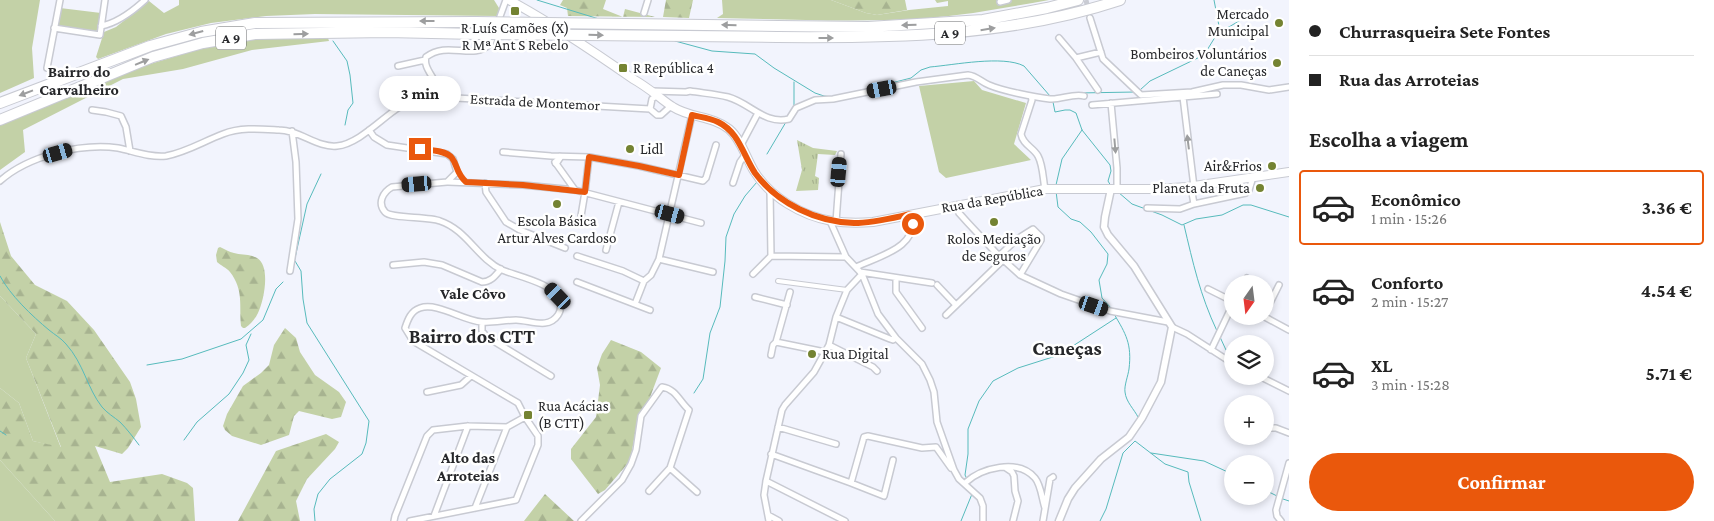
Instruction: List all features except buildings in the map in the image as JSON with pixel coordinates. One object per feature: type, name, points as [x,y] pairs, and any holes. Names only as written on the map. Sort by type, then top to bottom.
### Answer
[{"type":"highway","name":"A 9","points":[[0,103],[150,46],[201,32],[255,22],[476,22],[868,27],[983,20],[1048,8],[1078,0]]},
{"type":"highway","name":"A 9","points":[[0,120],[153,57],[203,43],[256,34],[387,32],[889,37],[983,30],[1052,18],[1120,0]]},
{"type":"main road","name":"Rua da República","points":[[507,0],[536,15],[605,59],[671,106],[692,115],[716,121],[729,129],[755,173],[770,190],[796,208],[833,221],[873,222],[956,205],[1052,189],[1193,187],[1289,172]]},
{"type":"street","points":[[46,68],[60,0]]},
{"type":"street","points":[[54,28],[100,35],[105,0]]},
{"type":"street","points":[[102,26],[109,25],[132,12],[145,0]]},
{"type":"street","points":[[398,66],[425,60],[438,50],[478,51],[485,49],[490,44],[507,0]]},
{"type":"street","points":[[644,12],[648,0]]},
{"type":"street","points":[[1000,2],[1008,0]]},
{"type":"street","points":[[1090,18],[1103,59],[1141,95],[1192,92],[1224,85],[1241,85],[1269,90],[1289,87]]},
{"type":"street","points":[[1059,38],[1076,58],[1098,90]]},
{"type":"street","points":[[1076,58],[1101,52]]},
{"type":"street","points":[[425,60],[428,70],[437,83],[438,97]]},
{"type":"street","points":[[650,109],[655,93],[690,91],[727,97],[768,118],[787,119],[796,108],[815,100],[833,99],[916,82],[972,75],[995,87],[1031,96],[1053,99],[1084,96]]},
{"type":"street","points":[[1092,104],[1217,94]]},
{"type":"street","points":[[1031,96],[1032,100],[1021,134],[1024,143],[1033,150],[1039,159],[1052,189]]},
{"type":"street","name":"Estrada de Montemor","points":[[2,180],[22,165],[72,150],[101,147],[165,156],[199,146],[223,134],[250,129],[292,131],[331,146],[340,146],[351,142],[399,108],[420,100],[438,97],[650,109],[657,115],[661,115],[671,106]]},
{"type":"street","points":[[1183,97],[1194,204]]},
{"type":"street","points":[[1059,521],[1075,488],[1101,460],[1129,438],[1142,418],[1161,382],[1170,324],[1134,266],[1108,235],[1104,227],[1105,217],[1114,189],[1117,168],[1111,103]]},
{"type":"street","points":[[92,110],[121,116],[126,127],[130,151]]},
{"type":"street","points":[[740,145],[758,113]]},
{"type":"street","points":[[635,304],[644,281],[651,275],[659,259],[692,115]]},
{"type":"street","points":[[369,130],[374,137],[387,145],[447,154],[453,159],[457,172],[466,182]]},
{"type":"street","points":[[290,271],[298,219],[296,162],[292,131]]},
{"type":"street","points":[[503,152],[550,156],[558,160],[589,157],[639,166],[700,181],[705,180],[716,145]]},
{"type":"street","points":[[841,154],[833,221],[846,257],[859,271],[878,314],[896,338],[922,364],[930,380],[934,392],[937,422],[954,470]]},
{"type":"street","points":[[733,183],[740,162],[745,155]]},
{"type":"street","points":[[580,222],[589,157]]},
{"type":"street","points":[[558,160],[567,180],[575,190]]},
{"type":"street","points":[[447,182],[457,172]]},
{"type":"street","points":[[1148,208],[1180,209],[1194,204],[1246,193],[1249,190],[1253,177]]},
{"type":"street","points":[[558,188],[567,180]]},
{"type":"street","points":[[410,521],[516,500],[538,445],[538,436],[518,403],[413,341],[405,328],[410,315],[425,307],[441,309],[463,318],[482,322],[516,320],[547,324],[553,321],[560,311],[558,296],[551,288],[501,269],[452,226],[424,217],[393,216],[385,212],[382,207],[382,197],[388,190],[392,187],[447,182],[558,188],[585,192],[701,223]]},
{"type":"street","points":[[485,183],[486,192],[506,222],[520,230],[565,248]]},
{"type":"street","points":[[753,274],[770,256],[770,190]]},
{"type":"street","points":[[606,250],[619,202]]},
{"type":"street","points":[[956,205],[959,213],[998,256],[1020,274],[1061,294],[1110,312],[1170,324],[1224,358]]},
{"type":"street","points":[[769,521],[764,495],[771,454],[785,405],[811,377],[829,345],[836,317],[847,290],[859,271],[907,240],[913,230],[911,214]]},
{"type":"street","points":[[998,256],[1017,239],[1033,229],[1041,237],[1041,240],[1020,274]]},
{"type":"street","points":[[577,256],[644,281]]},
{"type":"street","points":[[770,256],[846,257]]},
{"type":"street","points":[[659,259],[713,272]]},
{"type":"street","points":[[946,315],[1003,260]]},
{"type":"street","points":[[393,265],[433,263],[482,282],[492,280],[501,269]]},
{"type":"street","points":[[859,271],[935,284],[956,305]]},
{"type":"street","points":[[867,286],[870,278],[876,274]]},
{"type":"street","points":[[896,278],[896,292],[899,298],[922,328]]},
{"type":"street","points":[[778,281],[847,290]]},
{"type":"street","points":[[577,282],[650,310]]},
{"type":"street","points":[[1274,294],[1279,284]]},
{"type":"street","points":[[1208,289],[1224,297]]},
{"type":"street","points":[[771,355],[790,292]]},
{"type":"street","points":[[755,297],[786,305]]},
{"type":"street","points":[[836,317],[890,339],[894,340],[896,338]]},
{"type":"street","points":[[1274,321],[1289,330]]},
{"type":"street","points":[[482,322],[482,331],[487,337],[551,376]]},
{"type":"street","points":[[1211,350],[1224,323]]},
{"type":"street","points":[[776,342],[824,352]]},
{"type":"street","points":[[829,345],[873,367],[877,371]]},
{"type":"street","points":[[427,392],[461,385],[471,376]]},
{"type":"street","points":[[1274,384],[1289,391]]},
{"type":"street","points":[[581,521],[622,480],[636,450],[641,416],[660,389],[664,387],[673,391],[689,410],[670,468],[649,491]]},
{"type":"street","points":[[394,521],[427,436],[433,430],[468,426],[507,426],[525,417]]},
{"type":"street","points":[[434,516],[468,426]]},
{"type":"street","points":[[475,508],[507,426]]},
{"type":"street","points":[[778,427],[836,444]]},
{"type":"street","points":[[1274,428],[1289,433]]},
{"type":"street","points":[[851,483],[865,436],[922,448],[936,447],[950,467],[981,499],[982,521]]},
{"type":"street","points":[[771,454],[884,496],[893,460]]},
{"type":"street","points":[[1281,521],[1277,516],[1276,510],[1289,463]]},
{"type":"street","points":[[670,468],[697,492]]},
{"type":"street","points":[[1006,468],[1014,476],[1016,496],[1019,503],[1013,521]]},
{"type":"street","points":[[964,482],[988,470],[1018,469],[1035,478],[1045,508]]},
{"type":"street","points":[[1043,521],[1050,480],[1053,477]]},
{"type":"street","points":[[766,481],[845,521]]},
{"type":"street","points":[[1007,495],[1016,496]]},
{"type":"street","points":[[768,515],[779,521]]},
{"type":"green space","points":[[0,0],[40,0],[32,48],[34,78],[0,93]]},
{"type":"green space","points":[[179,0],[494,0],[499,8],[498,16],[315,14],[266,16],[211,23],[166,34],[98,59],[96,57],[104,32],[116,27],[149,1],[164,13],[179,5]]},
{"type":"green space","points":[[563,0],[606,0],[603,9],[622,17],[568,16],[567,8],[560,5]]},
{"type":"green space","points":[[666,0],[693,0],[689,18],[663,17]]},
{"type":"green space","points":[[722,0],[831,0],[866,13],[877,15],[948,6],[948,1],[937,3],[935,0],[1049,0],[943,17],[849,20],[717,18],[723,14]]},
{"type":"green space","points":[[831,0],[905,0],[907,10],[877,15],[866,13]]},
{"type":"green space","points":[[60,8],[101,13],[99,31],[97,33],[58,27]]},
{"type":"green space","points":[[625,9],[655,17],[623,17]]},
{"type":"green space","points":[[256,38],[328,38],[329,41],[252,50],[183,69],[123,79],[23,130],[25,152],[0,170],[0,124],[150,64],[210,46]]},
{"type":"green space","points":[[974,81],[982,90],[1026,103],[1014,144],[1031,160],[946,178],[939,172],[919,86]]},
{"type":"green space","points":[[797,140],[813,148],[837,151],[835,155],[818,154],[815,176],[819,178],[818,190],[796,191],[802,170]]},
{"type":"green space","points":[[0,222],[11,256],[35,285],[67,301],[94,330],[130,382],[136,399],[141,427],[122,454],[95,446],[110,482],[162,474],[187,483],[193,488],[195,521],[55,521],[0,460],[0,388],[19,403],[33,441],[61,447],[26,358],[36,334],[0,296]]},
{"type":"green space","points":[[220,247],[232,253],[255,257],[264,268],[265,284],[260,308],[254,319],[245,328],[241,326],[240,298],[237,285],[230,272],[217,262],[216,255]]},
{"type":"green space","points":[[0,296],[36,334],[26,358],[61,448],[33,441],[19,403],[0,388]]},
{"type":"green space","points":[[285,328],[296,338],[300,352],[315,375],[339,392],[346,402],[341,417],[332,419],[299,411],[294,416],[289,435],[261,445],[232,436],[223,426],[227,414],[243,386],[269,365],[274,345]]},
{"type":"green space","points":[[611,340],[641,352],[661,368],[634,440],[630,461],[605,490],[598,494],[571,459],[571,449],[596,417],[600,385],[597,368],[602,354]]},
{"type":"green space","points":[[326,434],[339,442],[335,449],[307,479],[296,501],[300,521],[238,521],[276,451]]},
{"type":"green space","points":[[0,460],[55,521],[0,521]]},
{"type":"green space","points":[[545,494],[574,521],[524,521]]},
{"type":"waterway","points":[[537,0],[599,19]]},
{"type":"waterway","points":[[1214,0],[1220,31]]},
{"type":"waterway","points":[[1140,90],[1150,81],[1204,55],[1217,34],[1256,11]]},
{"type":"waterway","points":[[333,41],[347,61],[350,75],[353,103],[348,110],[345,125]]},
{"type":"waterway","points":[[675,41],[712,51],[755,54],[815,93],[832,97]]},
{"type":"waterway","points":[[860,91],[911,78],[921,70],[930,67],[1004,61],[1024,66],[1050,96],[1059,96]]},
{"type":"waterway","points":[[794,82],[794,107]]},
{"type":"waterway","points":[[846,94],[854,92]]},
{"type":"waterway","points":[[1078,93],[1136,92]]},
{"type":"waterway","points":[[1053,102],[1055,112],[1070,110],[1076,113],[1082,130],[1110,165],[1111,171],[1108,181],[1111,186]]},
{"type":"waterway","points":[[767,154],[786,122]]},
{"type":"waterway","points":[[1056,185],[1062,159],[1082,130]]},
{"type":"waterway","points":[[293,267],[307,204],[321,174]]},
{"type":"waterway","points":[[694,393],[703,379],[710,333],[720,307],[726,237],[734,214],[745,196],[757,182]]},
{"type":"waterway","points":[[1056,191],[1058,207],[1071,219],[1080,222],[1091,232],[1108,254],[1107,264],[1099,280],[1102,298],[1111,308]]},
{"type":"waterway","points":[[1118,192],[1132,204],[1182,225],[1196,219],[1222,215],[1243,205],[1251,205],[1289,217]]},
{"type":"waterway","points":[[1184,225],[1201,292],[1217,331]]},
{"type":"waterway","points":[[295,261],[301,271],[307,323],[369,421],[366,443],[362,454],[330,479],[318,494],[314,509],[315,521]]},
{"type":"waterway","points":[[0,276],[22,305],[66,344],[77,360],[102,407],[128,430],[139,445]]},
{"type":"waterway","points":[[147,365],[182,359],[241,339],[263,320],[276,289],[283,282]]},
{"type":"waterway","points":[[1114,314],[1129,346],[1130,360],[1125,392],[1128,402],[1138,417]]},
{"type":"waterway","points":[[967,479],[965,475],[968,454],[968,429],[979,401],[993,381],[1018,368],[1059,355],[1116,318]]},
{"type":"waterway","points":[[184,440],[197,422],[229,394],[243,373],[249,360],[246,345],[251,334]]},
{"type":"waterway","points":[[1220,337],[1224,346]]},
{"type":"waterway","points":[[0,431],[6,435]]},
{"type":"waterway","points":[[1100,521],[1106,509],[1123,453],[1135,441],[1165,464],[1188,472],[1189,482],[1201,521]]},
{"type":"waterway","points":[[1151,453],[1204,461],[1224,470]]},
{"type":"waterway","points":[[961,521],[972,494]]},
{"type":"waterway","points":[[1280,498],[1289,501]]},
{"type":"tunnel","points":[[1086,0],[1090,18]]},
{"type":"place","name":"R Luís Camões (X) R Mª Ant S Rebelo","points":[[515,11]]},
{"type":"place","name":"Mercado Municipal","points":[[1279,23]]},
{"type":"place","name":"Bombeiros Voluntários de Caneças","points":[[1277,63]]},
{"type":"place","name":"R República 4","points":[[623,68]]},
{"type":"place","name":"Lidl","points":[[630,149]]},
{"type":"place","name":"Air&Frios","points":[[1272,166]]},
{"type":"place","name":"Planeta da Fruta","points":[[1260,188]]},
{"type":"place","name":"Escola Básica Artur Alves Cardoso","points":[[557,204]]},
{"type":"place","name":"Rolos Mediação de Seguros","points":[[994,222]]},
{"type":"place","name":"Rua Digital","points":[[812,354]]},
{"type":"place","name":"Rua Acácias (B CTT)","points":[[528,415]]},
{"type":"district","name":"Bairro do Carvalheiro","points":[[79,80]]},
{"type":"district","name":"Vale Côvo","points":[[473,293]]},
{"type":"district","name":"Bairro dos CTT","points":[[472,336]]},
{"type":"district","name":"Caneças","points":[[1067,348]]},
{"type":"district","name":"Alto das Arroteias","points":[[468,466]]},
{"type":"route","points":[[420,149],[450,156],[453,159],[457,172],[466,182],[523,185],[585,192],[589,157],[679,175],[692,115],[716,121],[729,129],[735,136],[755,173],[770,190],[796,208],[830,221],[855,223],[873,222],[911,214],[913,224]]}]
